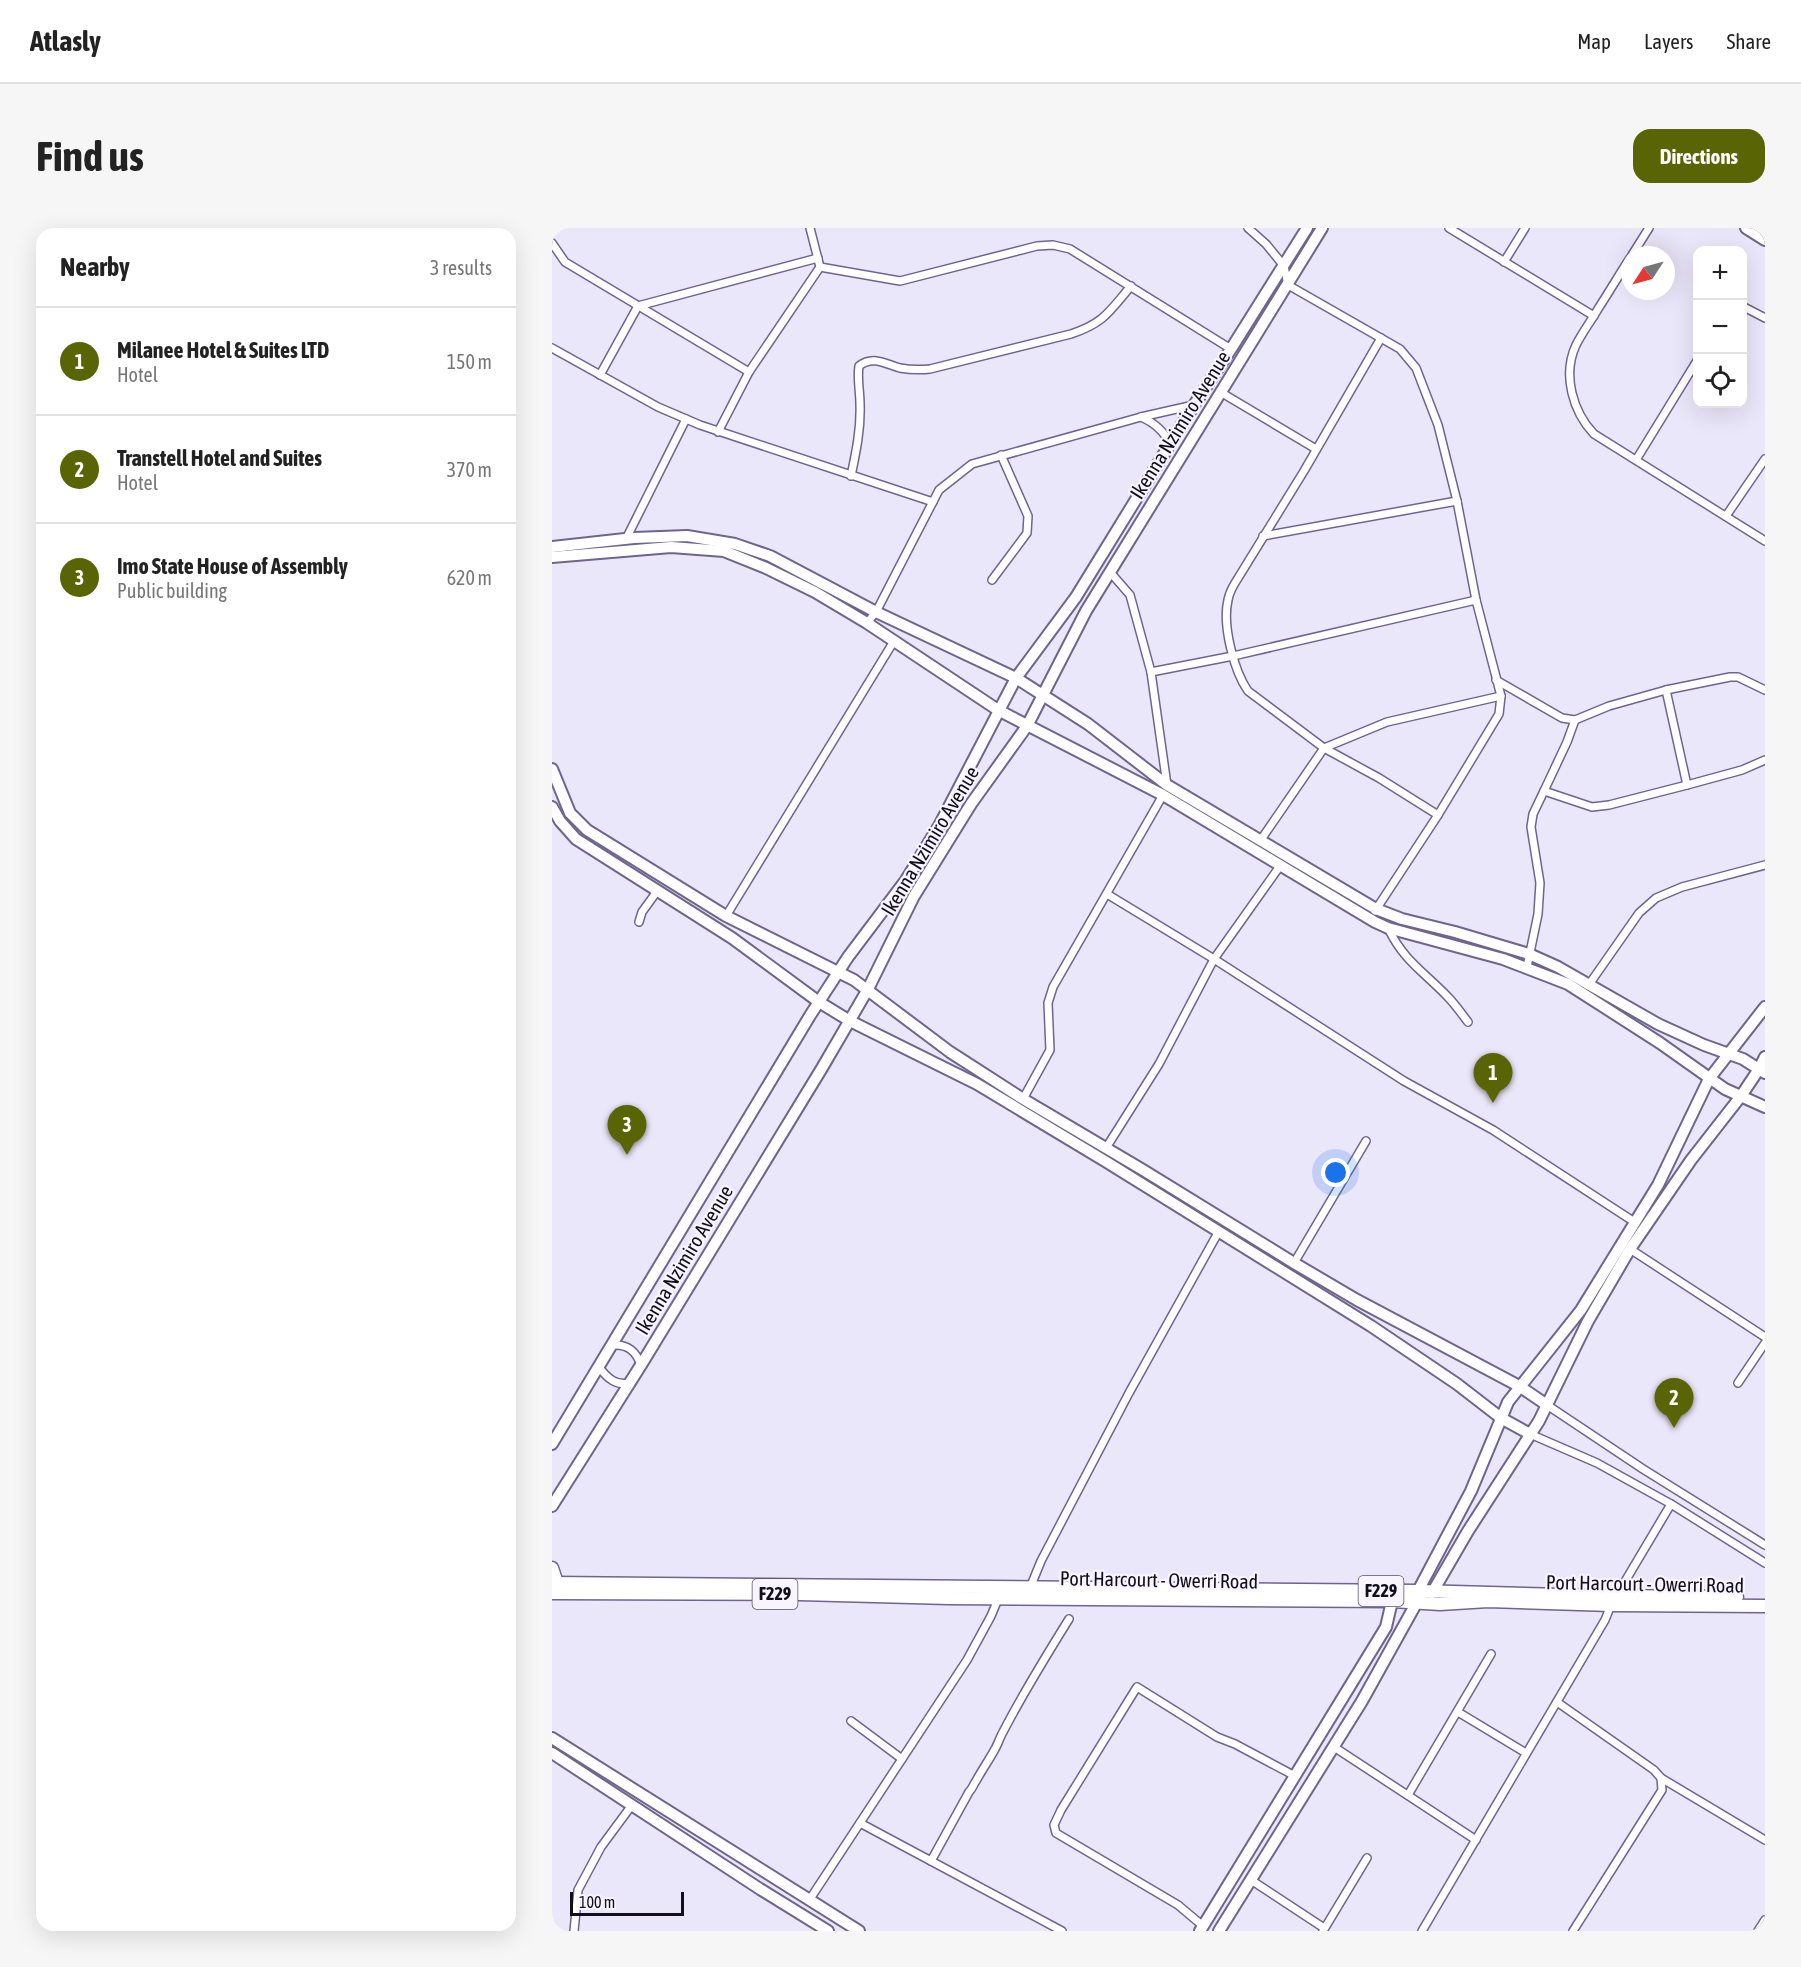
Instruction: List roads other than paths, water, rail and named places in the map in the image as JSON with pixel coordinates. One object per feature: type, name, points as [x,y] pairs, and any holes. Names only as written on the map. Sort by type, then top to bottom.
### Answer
[{"type":"main road","points":[[552,1568],[554,1586]]},
{"type":"main road","name":"Port Harcourt - Owerri Road","points":[[554,1586],[1030,1588],[1417,1597],[1440,1604],[1488,1601],[1614,1601],[1765,1597]]},
{"type":"main road","name":"Port Harcourt - Owerri Road","points":[[554,1586],[949,1598],[1392,1601],[1432,1593],[1765,1606]]},
{"type":"street","points":[[718,432],[749,372],[820,267],[810,228]]},
{"type":"street","points":[[1248,228],[1266,244],[1284,266],[1288,285],[1400,349],[1416,368],[1438,425],[1457,501],[1476,600],[1500,696],[1499,714],[1438,815],[1369,919]]},
{"type":"street","name":"Ikenna Nzimiro Avenue","points":[[552,1444],[819,1002],[906,880],[939,826],[1016,678],[1076,597],[1194,405],[1307,228]]},
{"type":"street","name":"Ikenna Nzimiro Avenue","points":[[552,1506],[641,1365],[850,1021],[929,870],[971,804],[1027,726],[1086,611],[1322,228]]},
{"type":"street","points":[[1449,228],[1594,316]]},
{"type":"street","points":[[1504,262],[1525,228]]},
{"type":"street","points":[[1638,246],[1649,228]]},
{"type":"street","points":[[1746,228],[1765,240]]},
{"type":"street","points":[[552,243],[565,262],[749,372]]},
{"type":"street","points":[[820,267],[900,281],[1037,246],[1053,245],[1070,249],[1231,349]]},
{"type":"street","points":[[600,375],[638,306],[818,258]]},
{"type":"street","points":[[1621,273],[1576,346],[1571,364],[1570,383],[1575,407],[1584,423],[1594,434],[1765,541]]},
{"type":"street","points":[[851,476],[859,441],[860,404],[857,374],[859,366],[872,360],[900,368],[930,369],[1071,333],[1090,327],[1104,318],[1131,286]]},
{"type":"street","points":[[1747,308],[1765,318]]},
{"type":"street","points":[[1382,338],[1235,583],[1228,599],[1226,618],[1233,656],[1241,681],[1248,691],[1323,748],[1379,778],[1438,815]]},
{"type":"street","points":[[552,348],[658,407],[718,432],[933,502]]},
{"type":"street","points":[[1636,460],[1693,367]]},
{"type":"street","points":[[1222,393],[1316,449]]},
{"type":"street","points":[[867,623],[876,612],[939,490],[972,464],[1141,417],[1194,405]]},
{"type":"street","points":[[1141,417],[1156,425],[1171,444]]},
{"type":"street","points":[[626,539],[686,419]]},
{"type":"street","points":[[992,580],[1027,533],[1028,516],[1001,455]]},
{"type":"street","points":[[1726,516],[1765,459]]},
{"type":"street","points":[[1263,537],[1457,501]]},
{"type":"street","points":[[552,547],[626,539],[687,536],[735,544],[770,556],[876,612],[1016,678],[1088,724],[1165,790],[1280,866],[1369,919],[1388,928],[1503,958],[1586,989],[1658,1024],[1743,1059],[1762,1071]]},
{"type":"street","points":[[552,557],[671,546],[724,551],[766,567],[815,592],[867,623],[998,710],[1027,726],[1165,790],[1376,909],[1402,919],[1529,954],[1586,989],[1709,1079],[1765,1107]]},
{"type":"street","points":[[1023,1099],[1050,1050],[1048,1003],[1053,987],[1165,790],[1151,672],[1130,595],[1110,572]]},
{"type":"street","points":[[1151,672],[1233,656],[1476,600]]},
{"type":"street","points":[[726,916],[894,641]]},
{"type":"street","points":[[1496,680],[1562,718],[1575,720],[1609,706],[1666,690],[1730,677],[1738,677],[1765,690]]},
{"type":"street","points":[[1666,690],[1687,785]]},
{"type":"street","points":[[1260,842],[1323,748],[1386,722],[1500,696]]},
{"type":"street","points":[[1527,967],[1538,914],[1540,883],[1532,827],[1533,814],[1575,720]]},
{"type":"street","points":[[1544,790],[1592,807],[1609,805],[1742,770],[1765,760]]},
{"type":"street","points":[[552,769],[567,807],[578,822],[588,830],[726,916],[839,972],[868,989],[904,1019],[950,1052],[1023,1099],[1357,1300],[1519,1386],[1643,1469],[1765,1545]]},
{"type":"street","points":[[552,807],[576,839],[732,938],[819,1002],[850,1021],[976,1084],[1219,1232],[1371,1326],[1457,1384],[1501,1418],[1530,1434],[1597,1463],[1671,1504],[1765,1563]]},
{"type":"street","points":[[568,830],[578,822]]},
{"type":"street","points":[[1586,989],[1639,913],[1656,898],[1682,887],[1765,865]]},
{"type":"street","points":[[1106,1148],[1159,1064],[1214,959],[1280,866]]},
{"type":"street","points":[[639,921],[642,912],[658,890]]},
{"type":"street","points":[[1107,894],[1214,959],[1404,1082],[1493,1130],[1636,1223]]},
{"type":"street","points":[[1388,928],[1397,947],[1406,958],[1448,997],[1468,1022]]},
{"type":"street","points":[[1220,1931],[1362,1701],[1471,1491],[1508,1402],[1571,1324],[1658,1185],[1709,1079],[1765,1007]]},
{"type":"street","points":[[1432,1593],[1547,1405],[1588,1321],[1630,1249],[1691,1160],[1762,1071],[1765,1057]]},
{"type":"street","points":[[1294,1263],[1366,1141]]},
{"type":"street","points":[[1030,1588],[1041,1562],[1129,1393],[1219,1232]]},
{"type":"street","points":[[1630,1249],[1765,1338]]},
{"type":"street","points":[[1738,1383],[1765,1343]]},
{"type":"street","points":[[613,1345],[621,1344],[630,1348],[641,1365]]},
{"type":"street","points":[[599,1367],[610,1380],[622,1385],[629,1383]]},
{"type":"street","points":[[1422,1931],[1671,1504]]},
{"type":"street","points":[[810,1899],[967,1660],[999,1597]]},
{"type":"street","points":[[1295,1776],[1217,1737],[1137,1687],[1054,1825],[1056,1833],[1178,1905],[1201,1929],[1295,1776],[1386,1627],[1392,1601]]},
{"type":"street","points":[[931,1861],[1069,1619]]},
{"type":"street","points":[[1408,1795],[1491,1654]]},
{"type":"street","points":[[1557,1702],[1654,1770],[1661,1778],[1765,1840]]},
{"type":"street","points":[[1458,1712],[1526,1753]]},
{"type":"street","points":[[851,1720],[902,1759]]},
{"type":"street","points":[[552,1738],[859,1931]]},
{"type":"street","points":[[1334,1747],[1476,1840]]},
{"type":"street","points":[[552,1753],[828,1931]]},
{"type":"street","points":[[1574,1931],[1662,1790],[1661,1778]]},
{"type":"street","points":[[574,1931],[579,1890],[601,1847],[632,1805]]},
{"type":"street","points":[[860,1823],[1062,1931]]},
{"type":"street","points":[[1251,1880],[1323,1929],[1367,1858]]},
{"type":"street","points":[[1758,1931],[1765,1920]]},
{"type":"place","name":"Milanee Hotel & Suites LTD","points":[[1493,1103]]},
{"type":"place","name":"Imo State House of Assembly","points":[[627,1155]]},
{"type":"place","name":"Transtell Hotel and Suites","points":[[1674,1428]]}]
